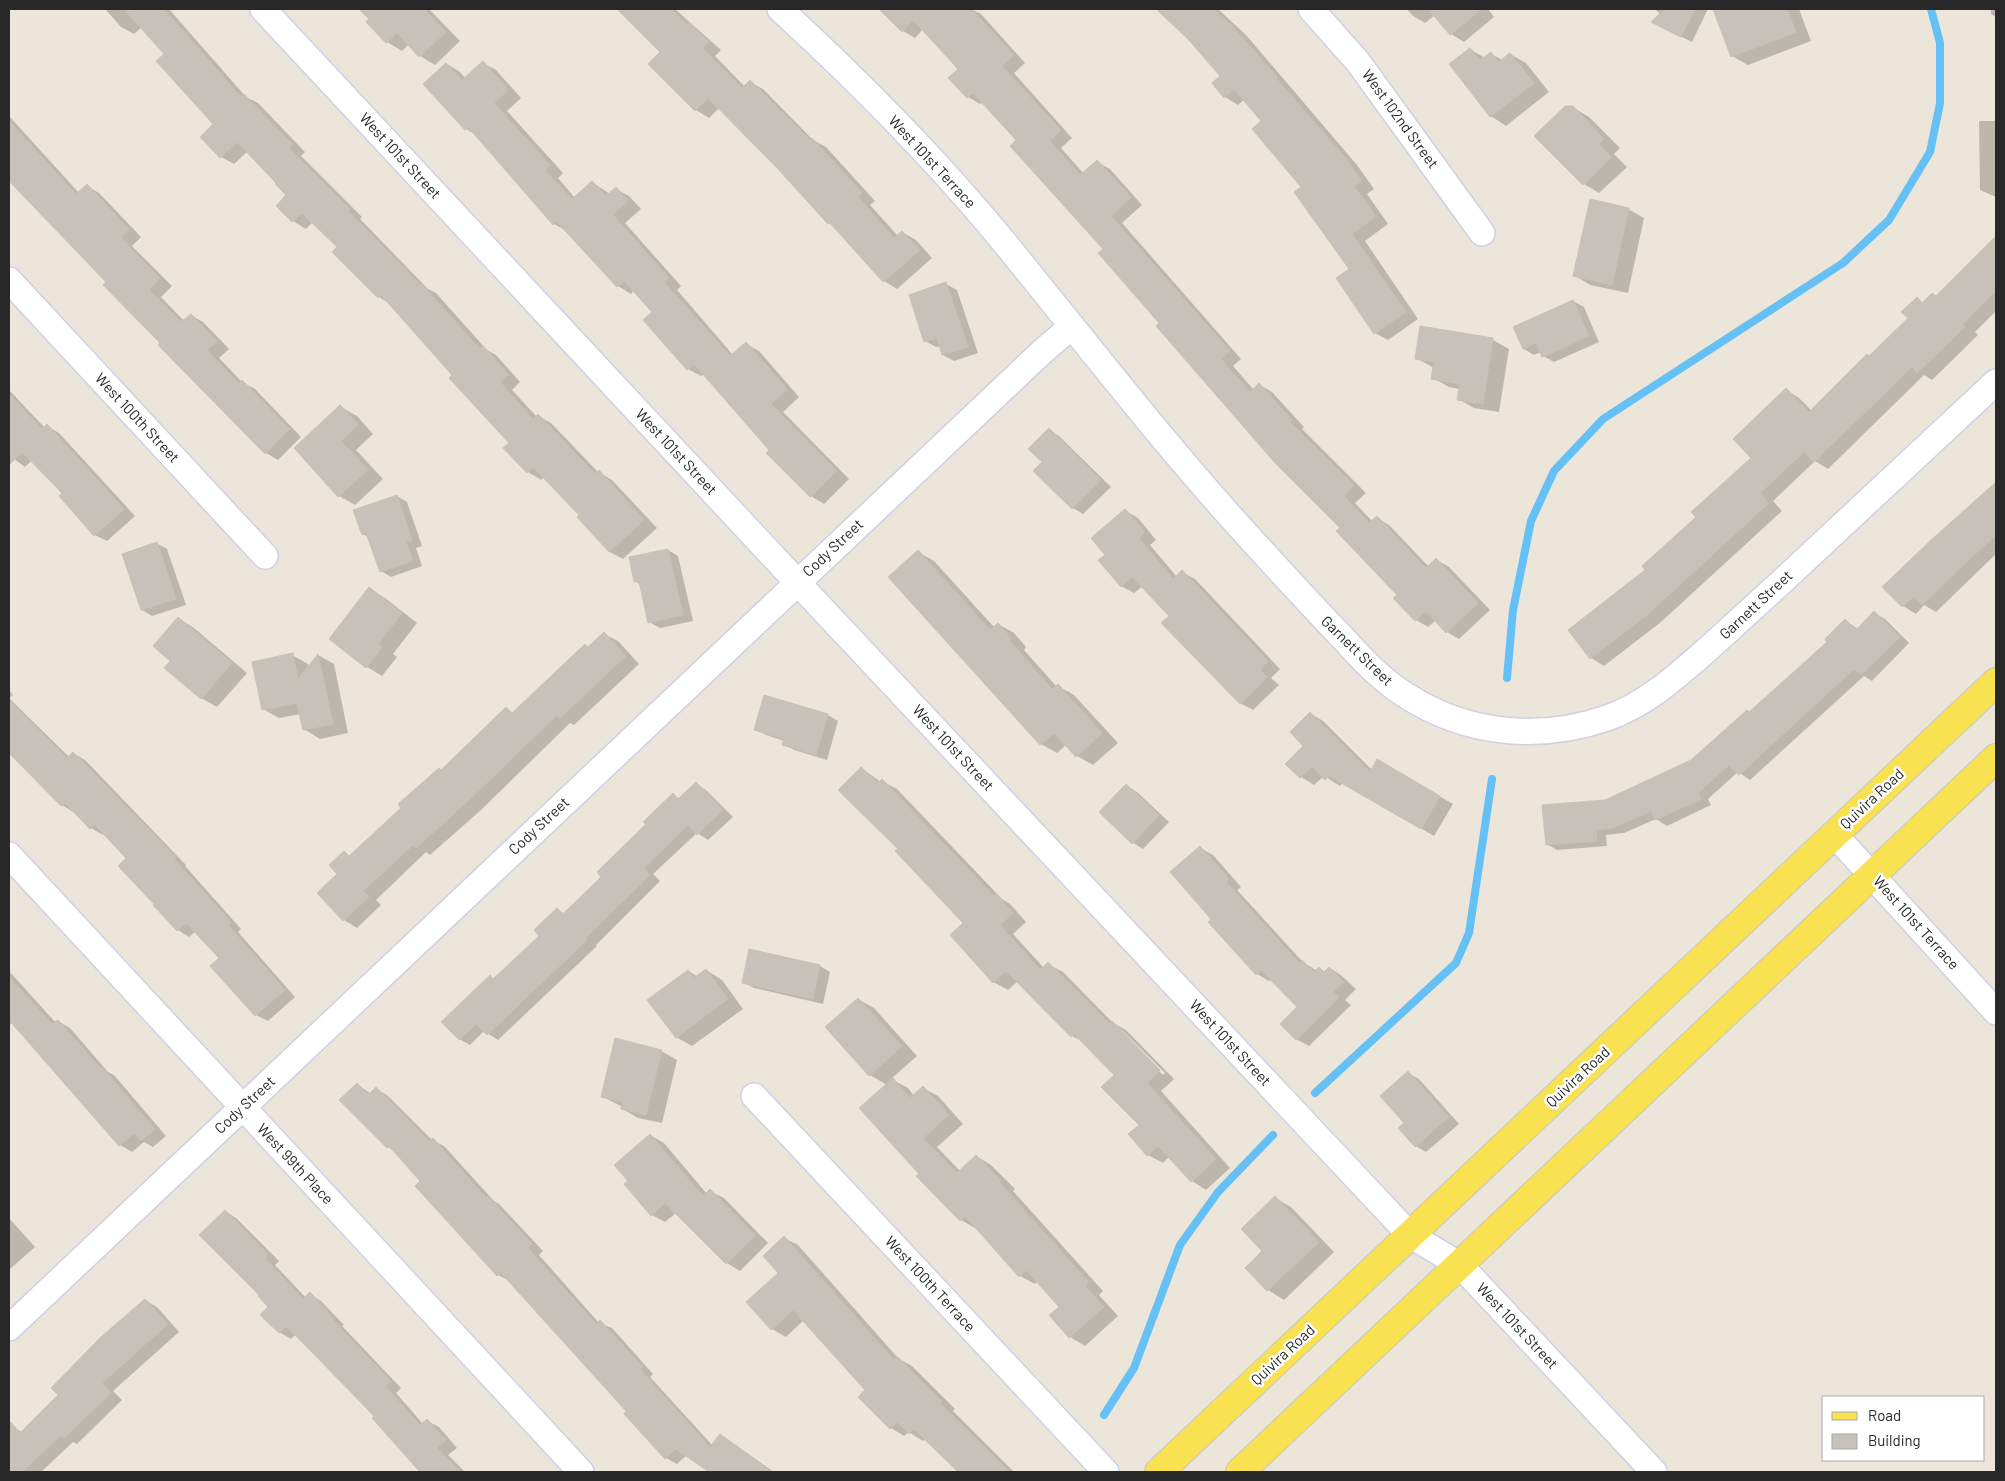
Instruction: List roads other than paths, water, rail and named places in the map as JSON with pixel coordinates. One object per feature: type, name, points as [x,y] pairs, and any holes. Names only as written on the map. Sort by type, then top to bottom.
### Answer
[{"type":"main road","name":"Quivira Road","points":[[1158,1472],[1996,682]]},
{"type":"main road","points":[[1240,1472],[1996,758]]},
{"type":"street","name":"West 101st Street","points":[[263,9],[797,582],[1410,1235],[1460,1265],[1654,1472]]},
{"type":"street","name":"West 101st Terrace","points":[[780,9],[822,47],[912,139],[992,228],[1071,327]]},
{"type":"street","name":"West 102nd Street","points":[[1311,9],[1358,62],[1482,233]]},
{"type":"street","name":"West 100th Street","points":[[9,280],[265,556]]},
{"type":"street","name":"Cody Street","points":[[9,1328],[1043,350],[1071,327]]},
{"type":"street","name":"Garnett Street","points":[[1071,327],[1198,482],[1370,667],[1406,696],[1428,708],[1472,725],[1498,730],[1534,732],[1563,730],[1608,718],[1668,685],[1996,382]]},
{"type":"street","name":"West 101st Terrace","points":[[1835,835],[1996,1012]]},
{"type":"street","name":"West 99th Place","points":[[9,855],[581,1472]]},
{"type":"street","name":"West 100th Terrace","points":[[754,1096],[1106,1472]]},
{"type":"waterway","points":[[1507,678],[1513,610],[1531,521],[1554,471],[1603,419],[1843,263],[1889,220],[1930,152],[1940,103],[1940,43],[1931,9]]},
{"type":"waterway","points":[[1315,1093],[1456,963],[1469,933],[1492,779]]},
{"type":"waterway","points":[[1104,1415],[1134,1368],[1180,1245],[1218,1192],[1273,1135]]}]
